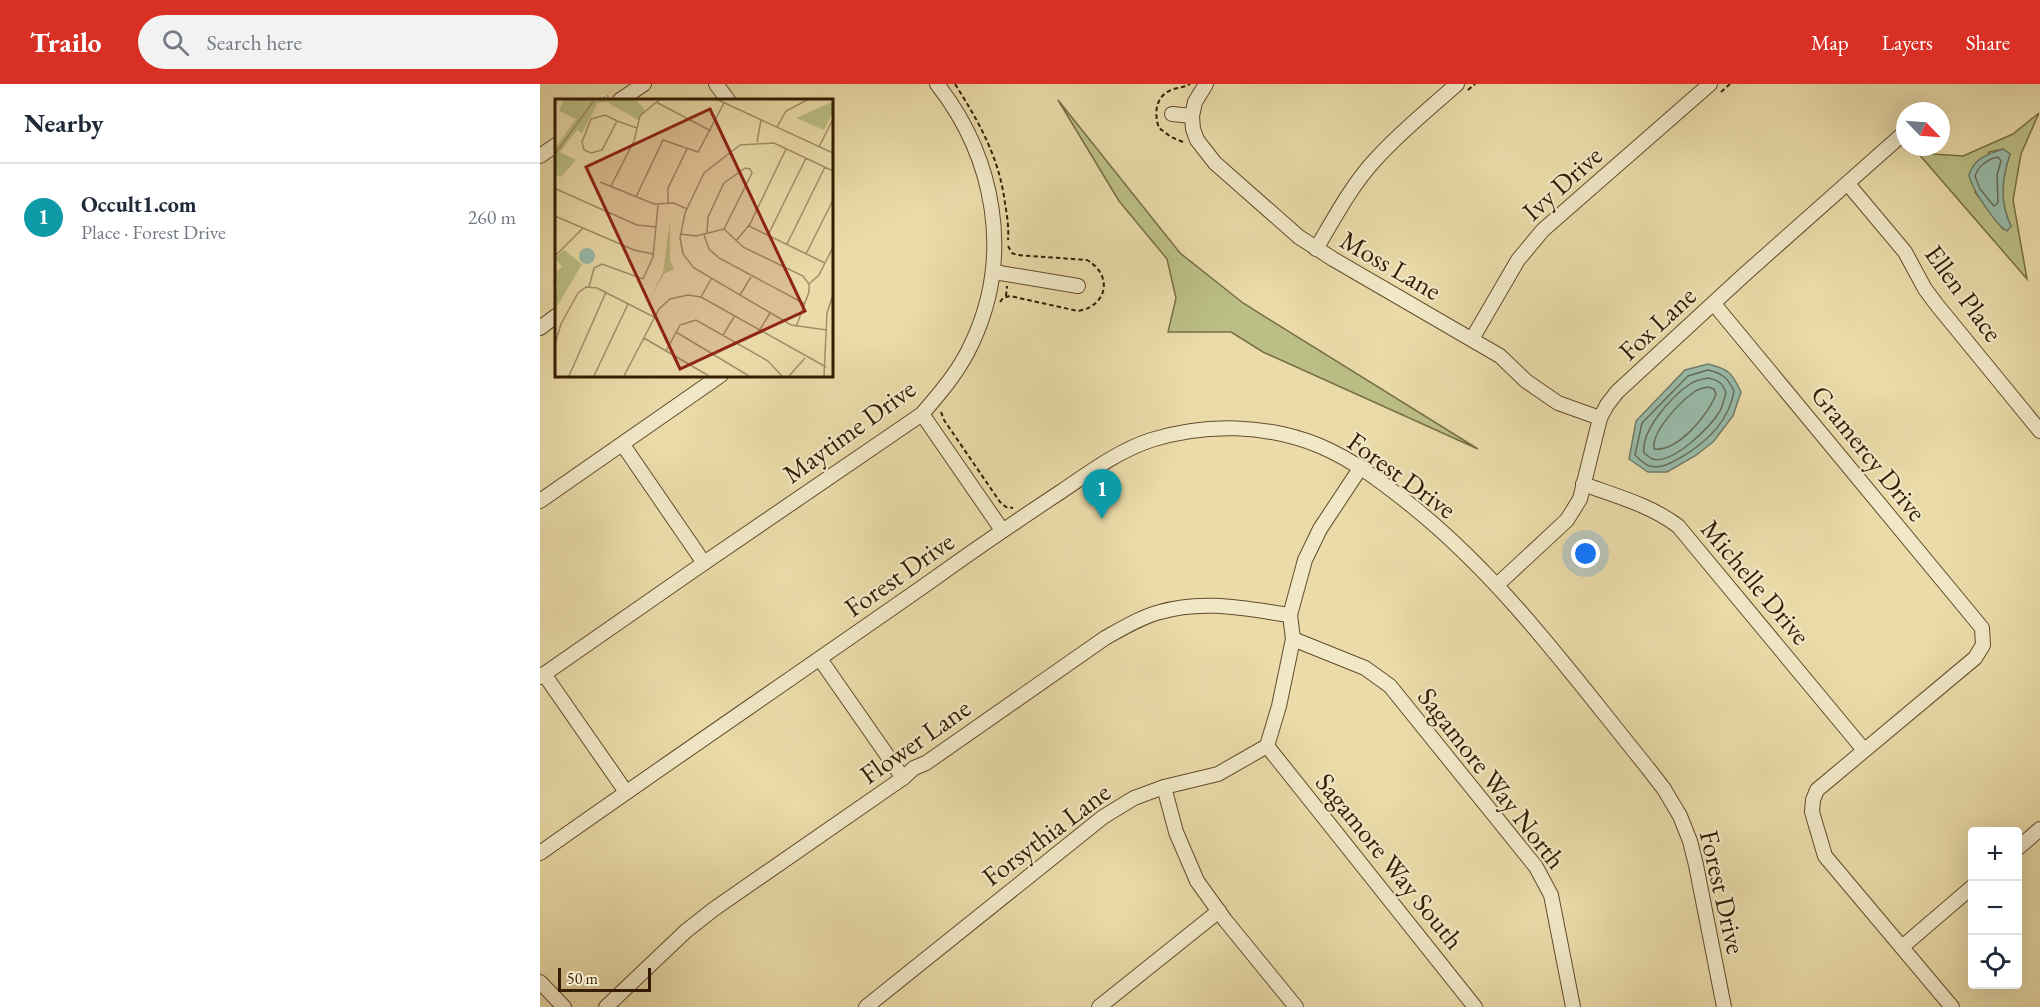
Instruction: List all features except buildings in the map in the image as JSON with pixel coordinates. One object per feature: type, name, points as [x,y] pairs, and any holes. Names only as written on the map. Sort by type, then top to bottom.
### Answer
[{"type":"street","points":[[622,99],[644,84]]},
{"type":"street","points":[[716,84],[727,99]]},
{"type":"street","name":"Maytime Drive","points":[[542,676],[922,414],[950,381],[973,343],[989,295],[994,272],[993,220],[984,170],[967,129],[937,84]]},
{"type":"street","points":[[1172,114],[1192,116],[1195,102],[1206,84]]},
{"type":"street","points":[[1316,249],[1354,187],[1373,161],[1395,139],[1462,88]]},
{"type":"street","name":"Ivy Drive","points":[[1472,339],[1518,260],[1532,242],[1716,88]]},
{"type":"street","name":"Moss Lane","points":[[1192,116],[1197,141],[1215,163],[1299,237],[1500,356],[1526,381],[1558,403],[1600,418]]},
{"type":"street","name":"Fox Lane","points":[[1497,585],[1567,520],[1580,499],[1600,418],[1617,392],[1745,274],[1896,140]]},
{"type":"street","points":[[540,156],[555,146]]},
{"type":"street","name":"Ellen Place","points":[[1848,184],[1905,252],[1937,305],[2040,431]]},
{"type":"street","points":[[994,272],[1078,286]]},
{"type":"street","name":"Gramercy Drive","points":[[1714,304],[1975,618],[1983,634],[1983,645],[1975,658],[1864,750]]},
{"type":"street","points":[[540,328],[555,317]]},
{"type":"street","points":[[540,501],[720,376]]},
{"type":"street","points":[[922,414],[1002,531]]},
{"type":"street","name":"Forest Drive","points":[[540,852],[1115,455],[1150,440],[1190,430],[1232,428],[1272,431],[1320,446],[1360,467],[1428,520],[1473,559],[1519,608],[1647,767],[1664,789],[1680,816],[1690,841],[1724,1007]]},
{"type":"street","points":[[623,445],[704,563]]},
{"type":"street","points":[[1267,746],[1279,706],[1293,639],[1290,615],[1305,560],[1320,529],[1360,467]]},
{"type":"street","name":"Michelle Drive","points":[[1583,484],[1645,506],[1665,516],[1678,526],[1864,750]]},
{"type":"street","name":"Flower Lane","points":[[606,1007],[686,931],[914,768],[926,763],[1106,638],[1134,622],[1160,612],[1190,606],[1226,606],[1290,615]]},
{"type":"street","name":"Sagamore Way North","points":[[1293,639],[1365,668],[1390,686],[1536,867],[1551,895],[1573,1007]]},
{"type":"street","points":[[820,659],[903,778]]},
{"type":"street","points":[[542,676],[626,792]]},
{"type":"street","name":"Forsythia Lane","points":[[866,1007],[1103,817],[1134,798],[1164,787],[1218,774],[1267,746]]},
{"type":"street","name":"Sagamore Way South","points":[[1267,746],[1475,1007]]},
{"type":"street","points":[[1864,750],[1818,790],[1812,806],[1825,856],[1953,1007]]},
{"type":"street","points":[[1164,787],[1176,832],[1197,881],[1224,920],[1296,1007]]},
{"type":"street","points":[[2022,845],[2040,829]]},
{"type":"street","points":[[1902,947],[1968,890]]},
{"type":"street","points":[[1107,1005],[1219,911]]},
{"type":"street","points":[[540,982],[564,1007]]},
{"type":"path","points":[[955,84],[983,130],[996,159],[1003,188],[1009,249],[1017,255],[1087,260],[1101,271],[1104,280],[1101,298],[1087,310],[1069,310],[1010,296],[1003,298],[998,307]]},
{"type":"path","points":[[1187,145],[1159,128],[1156,112],[1157,105],[1166,93],[1190,84]]},
{"type":"path","points":[[1462,88],[1475,84]]},
{"type":"path","points":[[1716,88],[1730,84]]},
{"type":"path","points":[[942,408],[944,420],[1000,502],[1006,507],[1015,507]]},
{"type":"green space","points":[[1058,100],[1180,253],[1243,303],[1478,449],[1263,352],[1231,332],[1168,332],[1176,298],[1167,259],[1119,201]]},
{"type":"green space","points":[[2039,113],[2021,154],[2013,200],[2027,279],[1921,156],[1963,156],[2013,134]],"holes":[[[2003,149],[2010,154],[2005,172],[2003,199],[2011,226],[2003,229],[1975,192],[1989,152]]]},
{"type":"water","points":[[2003,149],[2010,154],[2003,190],[2007,217],[2011,226],[2007,231],[1985,206],[1969,175],[1978,160]]},
{"type":"water","points":[[1708,364],[1729,373],[1741,392],[1733,416],[1713,442],[1695,456],[1667,472],[1648,472],[1629,459],[1636,421],[1685,370]]},
{"type":"place","name":"Occult1.com","points":[[1102,519]]}]
